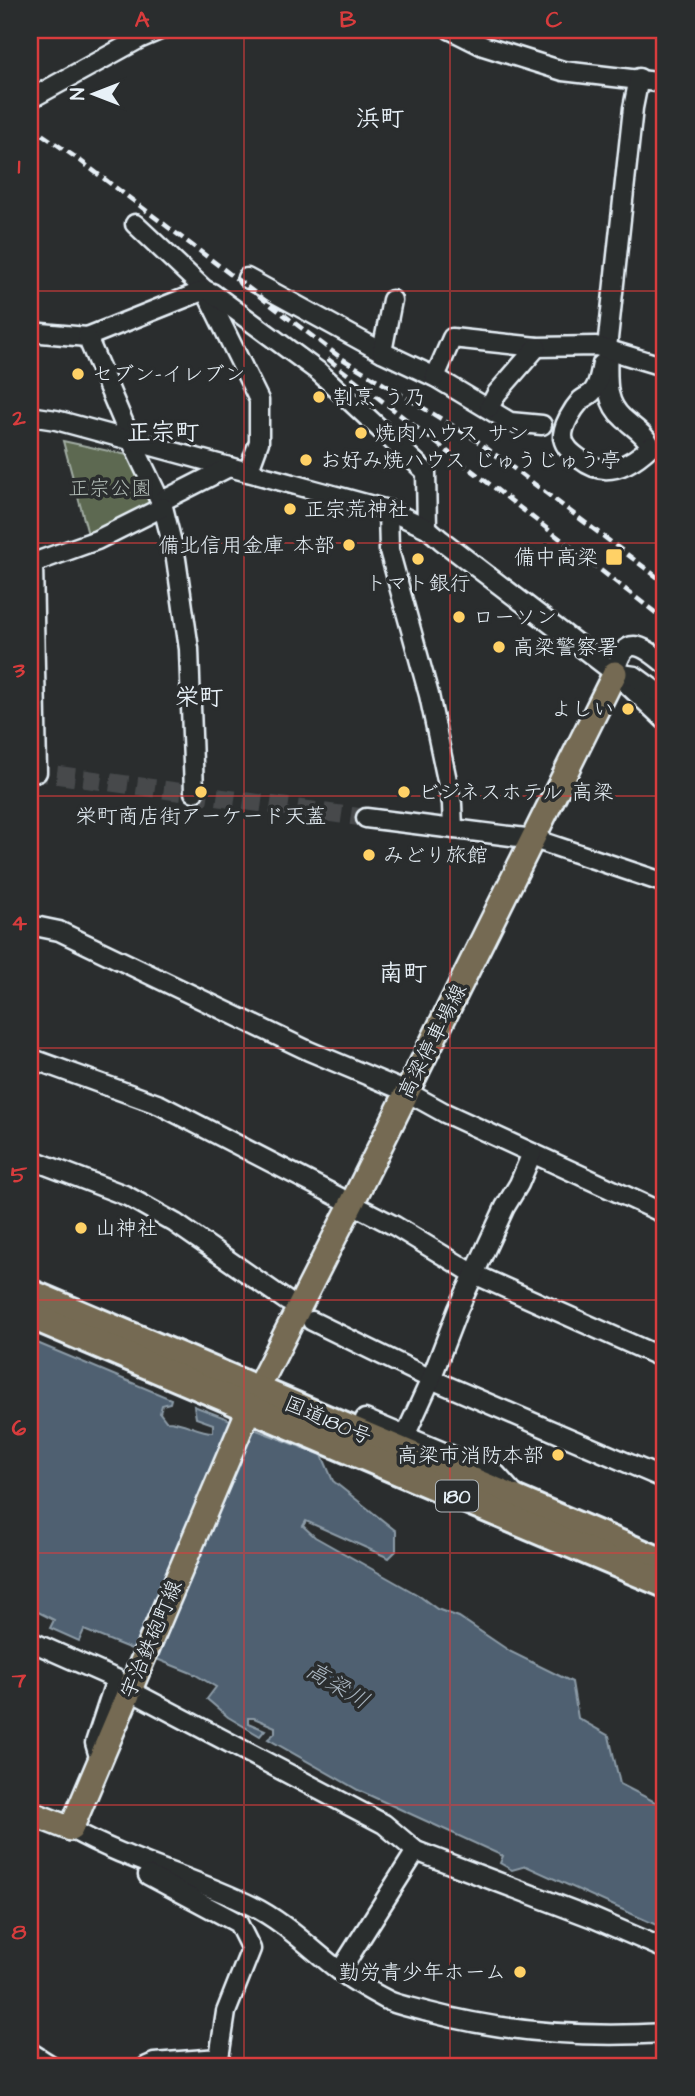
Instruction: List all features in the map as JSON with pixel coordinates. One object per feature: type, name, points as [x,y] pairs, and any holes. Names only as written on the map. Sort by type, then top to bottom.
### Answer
[{"type":"highway","name":"国道180号","points":[[30,1293],[249,1408],[521,1502],[665,1563]]},
{"type":"highway","name":"国道180号","points":[[30,1315],[665,1584]]},
{"type":"main road","name":"高梁停車場線","points":[[249,1408],[615,673]]},
{"type":"main road","name":"宇治鉄砲町線","points":[[71,1829],[249,1408]]},
{"type":"main road","points":[[30,1813],[71,1829]]},
{"type":"street","points":[[30,99],[160,30]]},
{"type":"street","points":[[452,30],[482,46],[563,71],[665,83]]},
{"type":"street","points":[[639,78],[633,108],[607,348],[611,402],[622,418],[645,435],[658,451]]},
{"type":"street","points":[[135,224],[205,290],[319,372],[426,472],[427,528]]},
{"type":"street","points":[[247,278],[382,352],[435,377],[510,422],[542,425]]},
{"type":"street","points":[[30,332],[87,337],[205,290]]},
{"type":"street","points":[[205,290],[259,400],[259,442],[248,472]]},
{"type":"street","points":[[382,352],[392,300]]},
{"type":"street","points":[[87,337],[161,505],[176,559],[189,649],[194,792]]},
{"type":"street","points":[[435,377],[452,338],[537,348],[596,346],[665,367]]},
{"type":"street","points":[[489,408],[497,393],[537,348]]},
{"type":"street","points":[[607,348],[593,393],[581,401],[567,420],[563,440],[572,453],[587,465],[603,470],[626,465],[658,451]]},
{"type":"street","points":[[593,393],[600,410],[658,451]]},
{"type":"street","points":[[30,416],[131,440],[388,510],[427,528],[615,673],[665,720]]},
{"type":"street","points":[[37,772],[37,661],[31,564],[97,540],[229,467]]},
{"type":"street","points":[[388,510],[389,550],[429,695],[452,804],[453,829]]},
{"type":"street","points":[[615,673],[618,659],[625,648],[630,646],[645,647],[665,664]]},
{"type":"street","points":[[615,673],[635,676],[657,692],[665,693]]},
{"type":"street","points":[[366,818],[534,839],[665,883]]},
{"type":"street","points":[[30,925],[59,931],[309,1051],[407,1092],[445,1113],[665,1214]]},
{"type":"street","points":[[30,1058],[160,1105],[352,1203],[448,1256],[474,1274],[665,1359]]},
{"type":"street","points":[[405,1436],[474,1274],[533,1153]]},
{"type":"street","points":[[30,1158],[127,1196],[175,1223],[287,1301]]},
{"type":"street","points":[[312,1321],[431,1379],[665,1479]]},
{"type":"street","points":[[365,1419],[496,1474],[521,1502]]},
{"type":"street","points":[[30,1641],[116,1679],[95,1743],[100,1759]]},
{"type":"street","points":[[133,1682],[384,1824],[416,1851],[593,1918],[665,1949]]},
{"type":"street","points":[[71,1829],[126,1856],[254,1906],[298,1937],[340,1972],[390,2002],[457,2020],[569,2034],[627,2036],[665,2033]]},
{"type":"street","points":[[340,1972],[416,1851]]},
{"type":"street","points":[[126,1856],[129,1865],[238,1923],[251,1949],[226,2012],[219,2059],[154,2063],[147,2066]]},
{"type":"street","points":[[30,2052],[52,2066]]},
{"type":"green space","name":"正宗公園","points":[[63,441],[132,456],[154,501],[151,508],[89,538]]},
{"type":"water","name":"高梁川","points":[[30,1340],[171,1399],[170,1403],[162,1405],[160,1413],[166,1421],[213,1432],[213,1424],[196,1418],[194,1406],[322,1455],[333,1481],[396,1531],[396,1551],[389,1558],[306,1521],[303,1526],[315,1537],[418,1595],[437,1609],[459,1617],[511,1652],[572,1682],[578,1718],[609,1736],[620,1784],[665,1807],[665,1929],[526,1866],[512,1870],[500,1863],[503,1856],[358,1790],[268,1739],[275,1733],[275,1727],[248,1718],[248,1723],[265,1730],[260,1736],[228,1717],[207,1699],[216,1687],[194,1674],[84,1630],[79,1641],[50,1628],[54,1620],[30,1608]]},
{"type":"tunnel","points":[[30,771],[366,818]]},
{"type":"railway","points":[[30,126],[78,159],[341,358],[476,440],[665,583]]},
{"type":"railway","points":[[328,359],[665,620]]},
{"type":"place","name":"セブン-イレブン","points":[[78,374]]},
{"type":"place","name":"割烹 う乃","points":[[319,397]]},
{"type":"place","name":"焼肉ハウス サン","points":[[361,433]]},
{"type":"place","name":"お好み焼ハウス じゅうじゅう亭","points":[[306,460]]},
{"type":"place","name":"正宗荒神社","points":[[290,509]]},
{"type":"place","name":"備北信用金庫 本部","points":[[349,545]]},
{"type":"place","name":"備中高梁","points":[[614,557]]},
{"type":"place","name":"トマト銀行","points":[[418,559]]},
{"type":"place","name":"ローソン","points":[[459,617]]},
{"type":"place","name":"高梁警察署","points":[[499,647]]},
{"type":"place","name":"よしい","points":[[628,709]]},
{"type":"place","name":"栄町商店街アーケード天蓋","points":[[201,792]]},
{"type":"place","name":"ビジネスホテル 高梁","points":[[404,792]]},
{"type":"place","name":"みどり旅館","points":[[369,855]]},
{"type":"place","name":"山神社","points":[[81,1228]]},
{"type":"place","name":"高梁市消防本部","points":[[558,1455]]},
{"type":"place","name":"勤労青少年ホーム","points":[[520,1972]]},
{"type":"district","name":"浜町","points":[[380,118]]},
{"type":"district","name":"正宗町","points":[[163,432]]},
{"type":"district","name":"栄町","points":[[199,697]]},
{"type":"district","name":"南町","points":[[403,973]]}]
